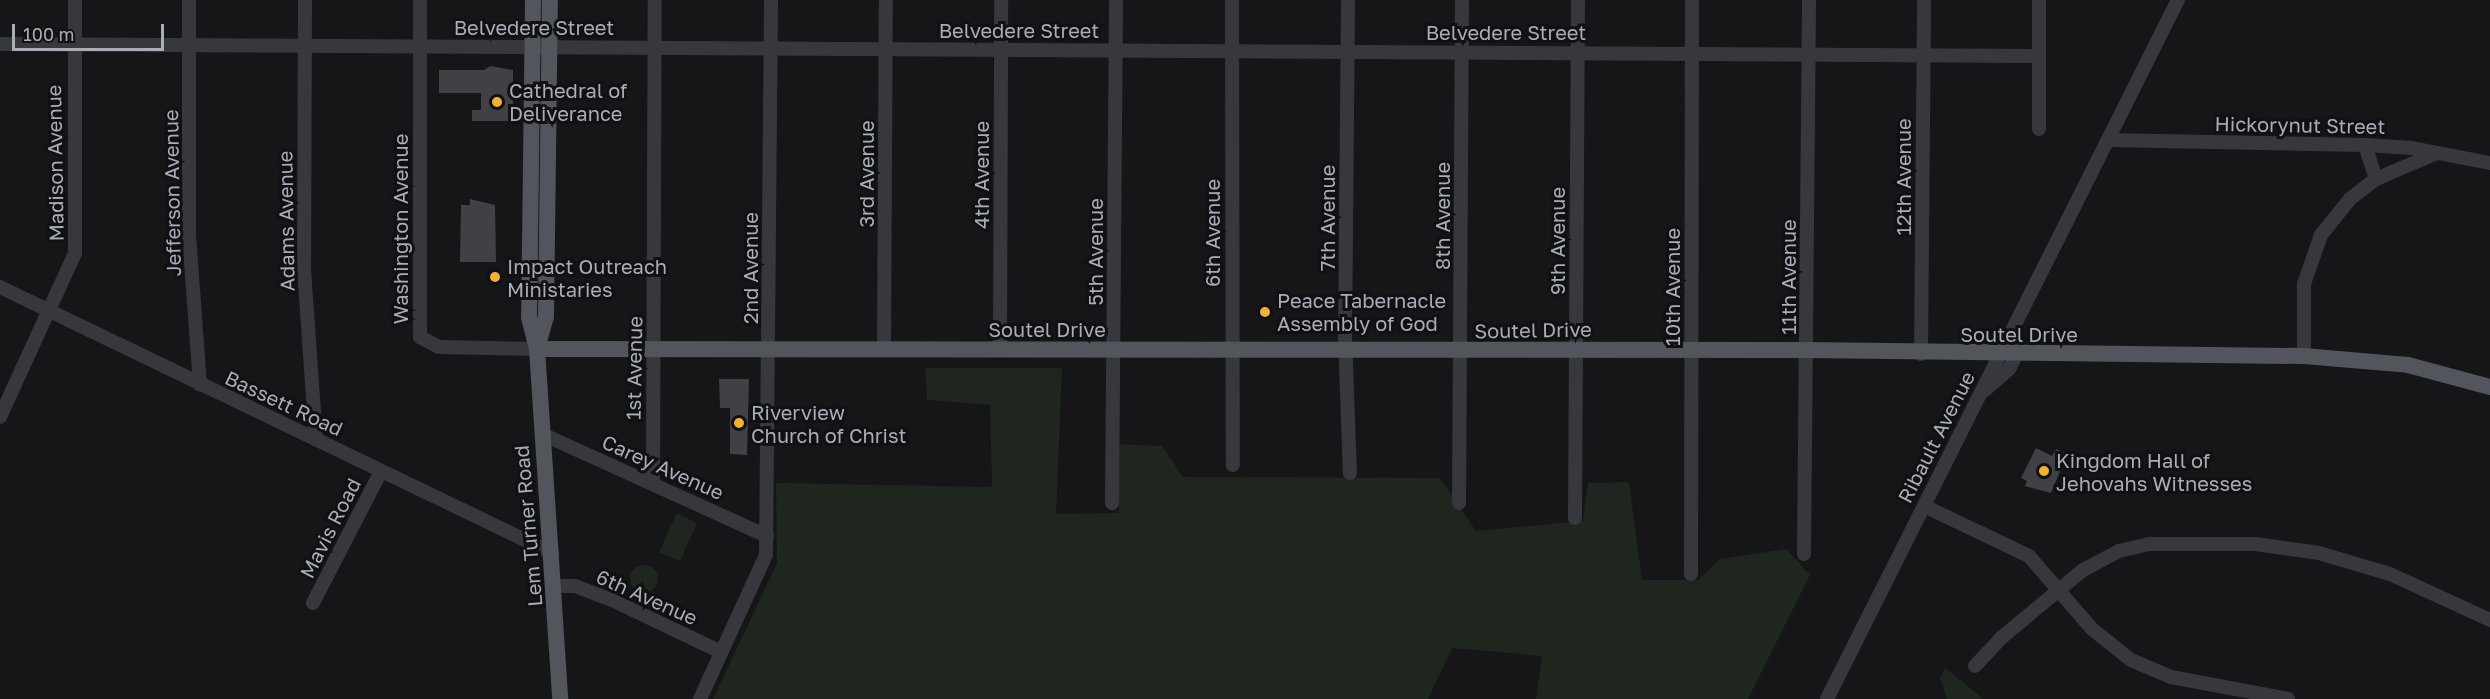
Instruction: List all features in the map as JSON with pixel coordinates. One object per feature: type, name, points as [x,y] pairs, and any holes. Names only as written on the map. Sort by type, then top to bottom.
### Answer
[{"type":"main road","name":"Lem Turner Road","points":[[533,0],[529,317],[537,349],[555,586],[560,699]]},
{"type":"main road","name":"Lem Turner Road","points":[[537,349],[546,317],[550,0]]},
{"type":"main road","name":"Soutel Drive","points":[[537,349],[605,347],[1462,352],[1575,349],[1807,350],[1997,355],[2304,356],[2408,365],[2490,387]]},
{"type":"street","name":"Madison Avenue","points":[[0,417],[71,266],[78,237],[73,177],[75,0]]},
{"type":"street","name":"Jefferson Avenue","points":[[189,0],[189,235],[200,386]]},
{"type":"street","name":"Adams Avenue","points":[[305,0],[304,269],[316,440]]},
{"type":"street","name":"Washington Avenue","points":[[420,0],[420,337],[440,347],[537,349]]},
{"type":"street","name":"1st Avenue","points":[[652,484],[655,0]]},
{"type":"street","name":"2nd Avenue","points":[[700,699],[761,572],[767,536],[771,0]]},
{"type":"street","name":"3rd Avenue","points":[[885,349],[886,0]]},
{"type":"street","name":"4th Avenue","points":[[1000,350],[1001,0]]},
{"type":"street","name":"5th Avenue","points":[[1112,504],[1116,0]]},
{"type":"street","name":"6th Avenue","points":[[1232,0],[1233,465]]},
{"type":"street","name":"7th Avenue","points":[[1348,0],[1347,351],[1350,473]]},
{"type":"street","name":"8th Avenue","points":[[1459,503],[1462,352],[1462,0]]},
{"type":"street","name":"9th Avenue","points":[[1575,518],[1578,0]]},
{"type":"street","name":"10th Avenue","points":[[1691,574],[1692,0]]},
{"type":"street","name":"11th Avenue","points":[[1804,554],[1809,0]]},
{"type":"street","name":"12th Avenue","points":[[1921,354],[1924,0]]},
{"type":"street","points":[[2039,0],[2039,129]]},
{"type":"street","name":"Ribault Avenue","points":[[1827,699],[1997,355],[2178,0]]},
{"type":"street","name":"Belvedere Street","points":[[0,44],[2039,56]]},
{"type":"street","name":"Hickorynut Street","points":[[2108,140],[2365,145],[2437,153],[2490,163]]},
{"type":"street","points":[[2365,145],[2376,179]]},
{"type":"street","points":[[2304,356],[2302,308],[2311,260],[2334,216],[2376,179],[2437,153]]},
{"type":"street","name":"Bassett Road","points":[[0,287],[200,386],[552,553]]},
{"type":"street","points":[[1979,395],[2009,369],[2016,355]]},
{"type":"street","name":"Carey Avenue","points":[[542,434],[767,536]]},
{"type":"street","name":"Mavis Road","points":[[314,603],[381,471]]},
{"type":"street","points":[[1924,506],[2029,556],[2092,629],[2131,660],[2171,677],[2288,699]]},
{"type":"street","points":[[1975,666],[2058,589],[2101,559],[2134,546],[2255,544],[2352,561],[2490,620]]},
{"type":"street","name":"6th Avenue","points":[[555,586],[575,586],[604,597],[721,652]]},
{"type":"shaded area","points":[[925,368],[1062,368],[1056,514],[1119,513],[1118,444],[1162,446],[1183,477],[1440,478],[1476,531],[1583,521],[1588,483],[1629,482],[1642,580],[1698,580],[1720,559],[1786,549],[1810,575],[1748,699],[1536,699],[1542,656],[1452,648],[1428,699],[713,699],[777,563],[776,483],[992,487],[990,405],[927,400]]},
{"type":"shaded area","points":[[677,513],[697,523],[680,561],[659,552]]},
{"type":"shaded area","points":[[644,565],[654,569],[658,579],[654,589],[644,593],[634,589],[630,579],[634,569]]},
{"type":"shaded area","points":[[1945,668],[1984,699],[1947,699],[1940,678]]},
{"type":"building","name":"Cathedral of Deliverance","points":[[490,66],[513,70],[513,121],[472,121],[472,110],[481,110],[481,93],[439,93],[439,70],[484,70]]},
{"type":"building","points":[[470,199],[495,205],[496,262],[460,262],[461,205],[470,205]]},
{"type":"building","name":"Riverview Church of Christ","points":[[719,379],[749,379],[747,455],[730,454],[730,408],[720,408]]},
{"type":"building","name":"Kingdom Hall of Jehovahs Witnesses","points":[[2036,448],[2052,456],[2056,449],[2067,454],[2051,493],[2025,486],[2027,481],[2021,478]]},
{"type":"place","name":"Cathedral of Deliverance","points":[[497,102]]},
{"type":"place","name":"Impact Outreach Ministaries","points":[[495,277]]},
{"type":"place","name":"Peace Tabernacle Assembly of God","points":[[1265,312]]},
{"type":"place","name":"Riverview Church of Christ","points":[[739,423]]},
{"type":"place","name":"Kingdom Hall of Jehovahs Witnesses","points":[[2044,471]]}]
